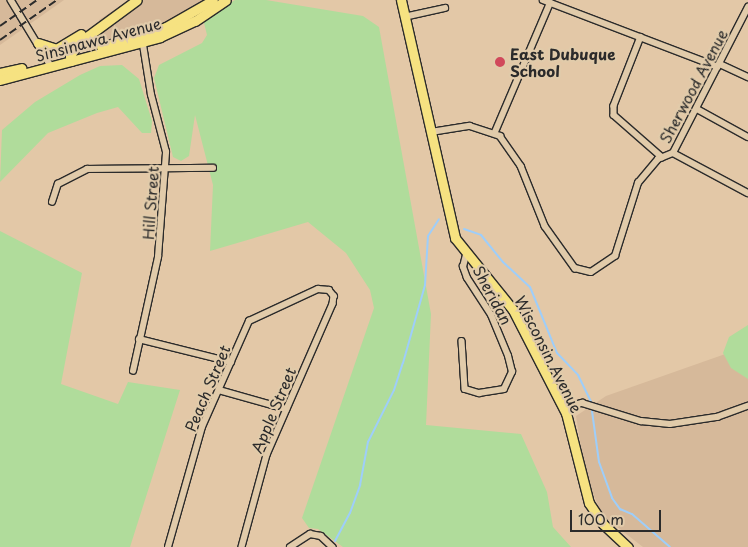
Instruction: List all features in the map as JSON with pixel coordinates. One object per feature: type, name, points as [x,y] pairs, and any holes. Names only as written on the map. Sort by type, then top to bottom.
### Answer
[{"type":"main road","points":[[70,59],[77,44],[137,0]]},
{"type":"main road","name":"Wisconsin Avenue","points":[[401,0],[451,227],[466,255],[510,306],[564,408],[589,503],[603,524],[628,547]]},
{"type":"main road","name":"Sinsinawa Avenue","points":[[0,80],[50,64],[142,39],[221,1]]},
{"type":"main road","points":[[38,42],[59,48],[90,27],[101,26]]},
{"type":"main road","name":"Sinsinawa Avenue","points":[[0,73],[50,64]]},
{"type":"street","points":[[11,0],[50,64]]},
{"type":"street","points":[[543,0],[748,77]]},
{"type":"street","points":[[431,132],[467,126],[495,132],[550,3]]},
{"type":"street","name":"Sherwood Avenue","points":[[495,132],[517,158],[541,218],[572,264],[583,272],[596,270],[615,256],[638,182],[662,157],[673,153],[748,7]]},
{"type":"street","points":[[404,17],[445,8]]},
{"type":"street","points":[[641,37],[614,106],[614,115],[662,157]]},
{"type":"street","name":"Hill Street","points":[[133,371],[158,257],[166,147],[151,95],[142,39]]},
{"type":"street","points":[[697,109],[748,137]]},
{"type":"street","points":[[673,153],[748,193]]},
{"type":"street","points":[[52,202],[58,184],[87,168],[213,168]]},
{"type":"street","name":"Sheridan","points":[[462,341],[462,383],[471,392],[497,393],[508,386],[511,376],[508,356],[497,327],[467,278],[464,267],[466,255]]},
{"type":"street","name":"Peach Street","points":[[168,547],[200,433],[231,362],[253,318],[318,290],[326,289]]},
{"type":"street","name":"Apple Street","points":[[242,547],[266,455],[333,304],[333,293],[326,289]]},
{"type":"street","points":[[139,339],[231,362]]},
{"type":"street","points":[[219,390],[286,408]]},
{"type":"street","points":[[564,408],[582,403],[641,421],[670,424],[717,417],[748,406]]},
{"type":"street","points":[[290,547],[310,534],[324,538],[333,547]]},
{"type":"shaded area","points":[[0,0],[64,0],[0,45]]},
{"type":"shaded area","points":[[129,0],[208,0],[153,30],[84,48],[85,43],[102,30],[99,20]]},
{"type":"shaded area","points":[[748,346],[748,547],[643,547],[603,516],[586,478],[576,416],[606,396]]},
{"type":"green space","points":[[235,0],[266,0],[363,16],[379,27],[431,314],[426,425],[521,434],[547,492],[553,527],[571,547],[343,547],[318,529],[309,528],[302,518],[374,308],[370,290],[346,253],[308,222],[210,251],[213,185],[195,115],[189,156],[181,161],[173,157],[154,78],[159,65],[202,43],[207,35],[203,19]]},
{"type":"green space","points":[[122,65],[139,79],[152,121],[151,133],[142,133],[118,107],[97,113],[48,133],[0,182],[2,130],[35,102],[80,75],[100,66]]},
{"type":"green space","points":[[0,231],[82,273],[61,384],[118,404],[128,382],[180,390],[130,547],[0,547]]},
{"type":"green space","points":[[748,325],[748,379],[731,368],[723,353],[729,337]]},
{"type":"waterway","points":[[335,541],[350,513],[360,485],[368,442],[394,390],[403,363],[425,285],[428,236],[439,219]]},
{"type":"waterway","points":[[464,229],[481,235],[503,262],[530,287],[557,353],[578,375],[591,402]]},
{"type":"waterway","points":[[592,411],[599,462],[612,498],[620,509],[632,514],[670,547]]},
{"type":"railway","points":[[0,26],[37,0]]},
{"type":"railway","points":[[0,40],[57,0]]},
{"type":"place","name":"East Dubuque School","points":[[500,62]]}]
